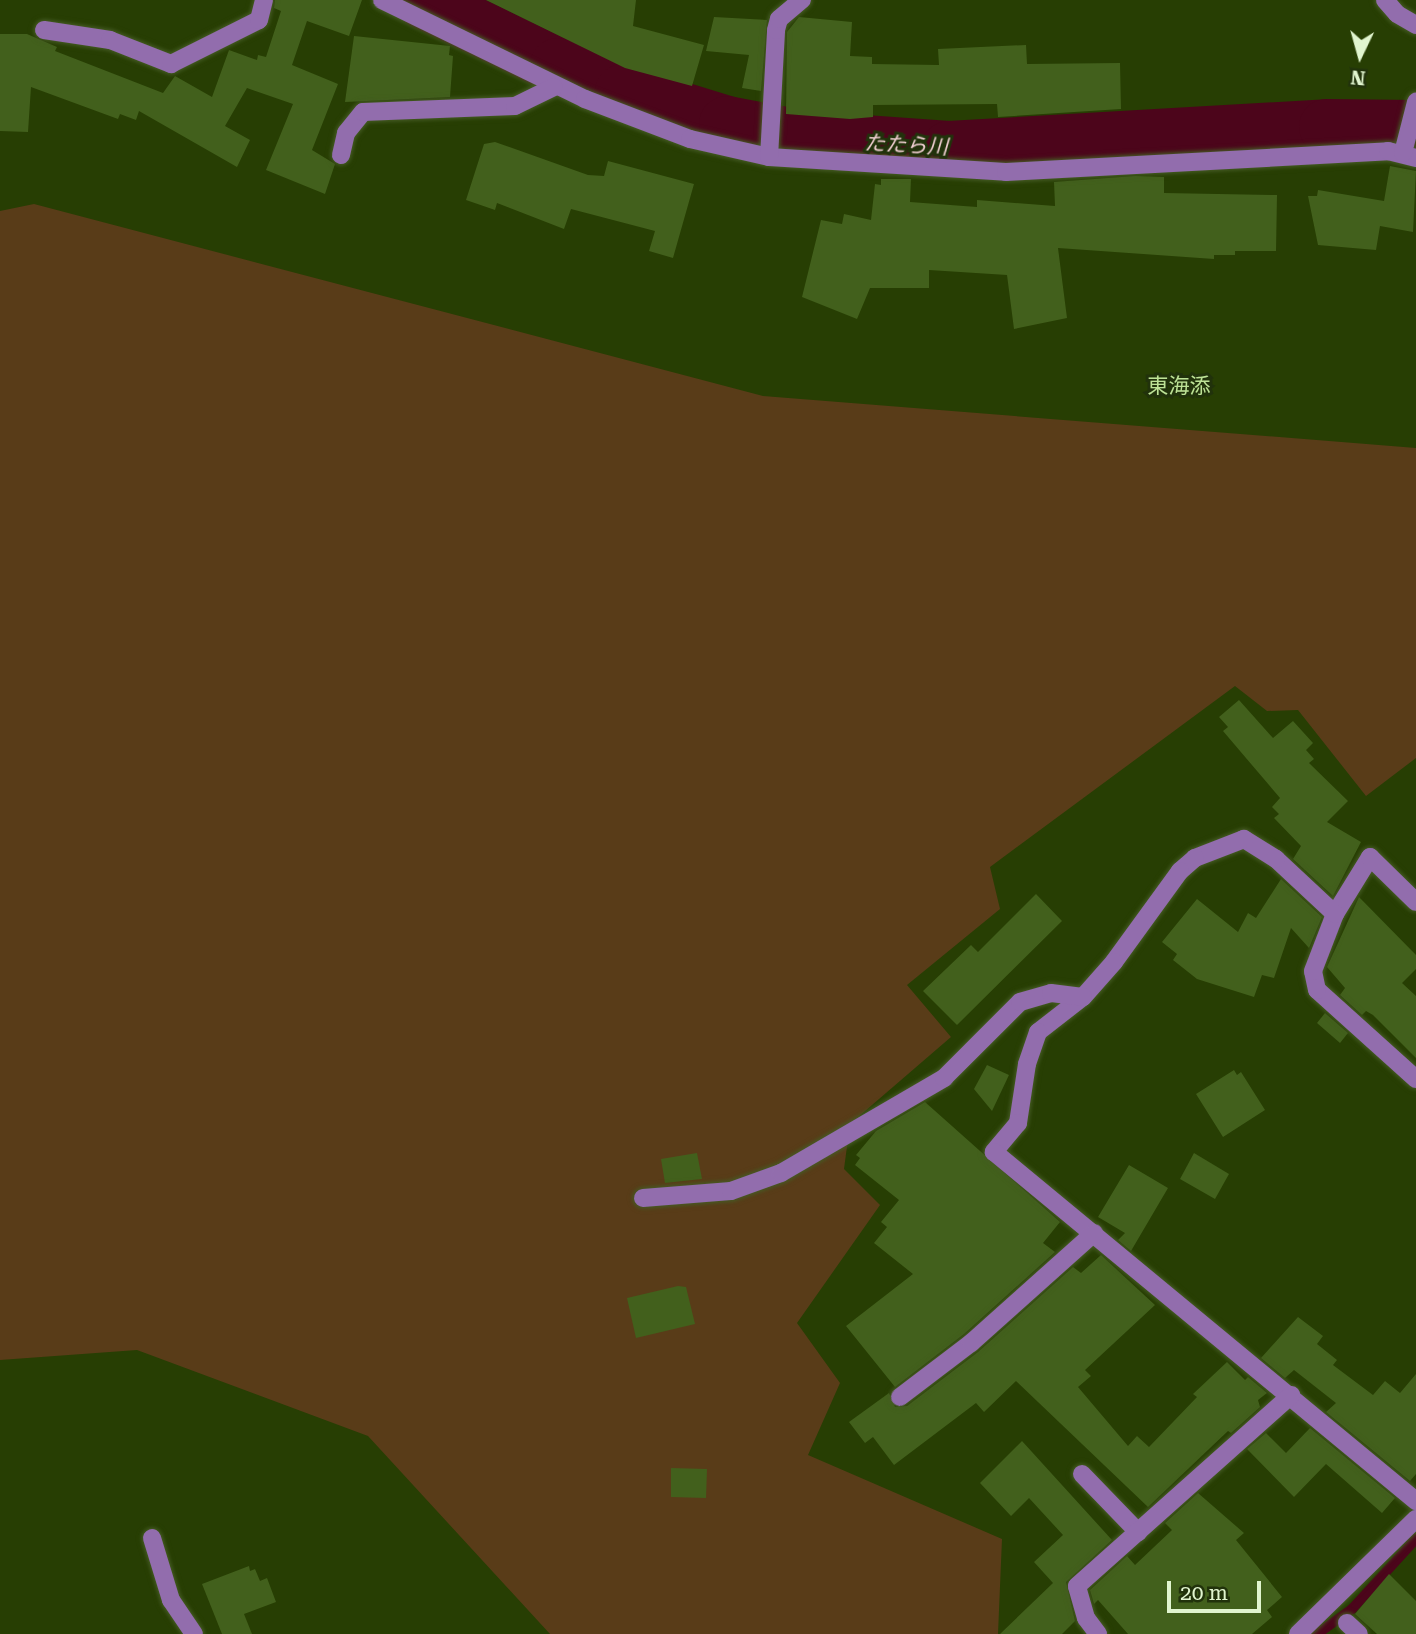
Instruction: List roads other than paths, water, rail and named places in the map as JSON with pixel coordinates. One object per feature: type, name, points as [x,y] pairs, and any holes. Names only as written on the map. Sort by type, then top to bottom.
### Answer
[{"type":"street","points":[[44,30],[110,40],[171,64],[259,20],[264,0]]},
{"type":"street","points":[[382,0],[555,87],[677,134],[769,153],[1006,172],[1408,152],[1415,104]]},
{"type":"street","points":[[769,153],[776,30],[779,19],[802,0]]},
{"type":"street","points":[[1385,0],[1397,14],[1416,24]]},
{"type":"street","points":[[341,155],[345,133],[363,112],[515,106],[555,87]]},
{"type":"street","points":[[1335,914],[1258,845],[1244,839],[1228,844],[1180,871],[1135,935],[1083,997],[1038,1032],[1027,1064],[1018,1124],[995,1152],[1416,1501]]},
{"type":"street","points":[[1416,902],[1370,857],[1335,914],[1313,971],[1317,990],[1416,1079]]},
{"type":"street","points":[[643,1198],[731,1191],[782,1173],[944,1078],[1020,1002],[1051,993],[1083,997]]},
{"type":"street","points":[[900,1397],[971,1343],[1094,1233]]},
{"type":"street","points":[[1098,1634],[1086,1618],[1077,1586],[1291,1395]]},
{"type":"street","points":[[1082,1474],[1138,1532]]},
{"type":"street","points":[[1298,1634],[1416,1519]]},
{"type":"street","points":[[152,1538],[171,1600],[194,1634]]},
{"type":"waterway","name":"たたら川","points":[[422,0],[558,66],[623,92],[727,124],[807,139],[949,149],[1327,127],[1416,128]]},
{"type":"waterway","points":[[1317,1634],[1352,1609],[1416,1539]]},
{"type":"district","name":"東海添","points":[[1179,386]]}]
